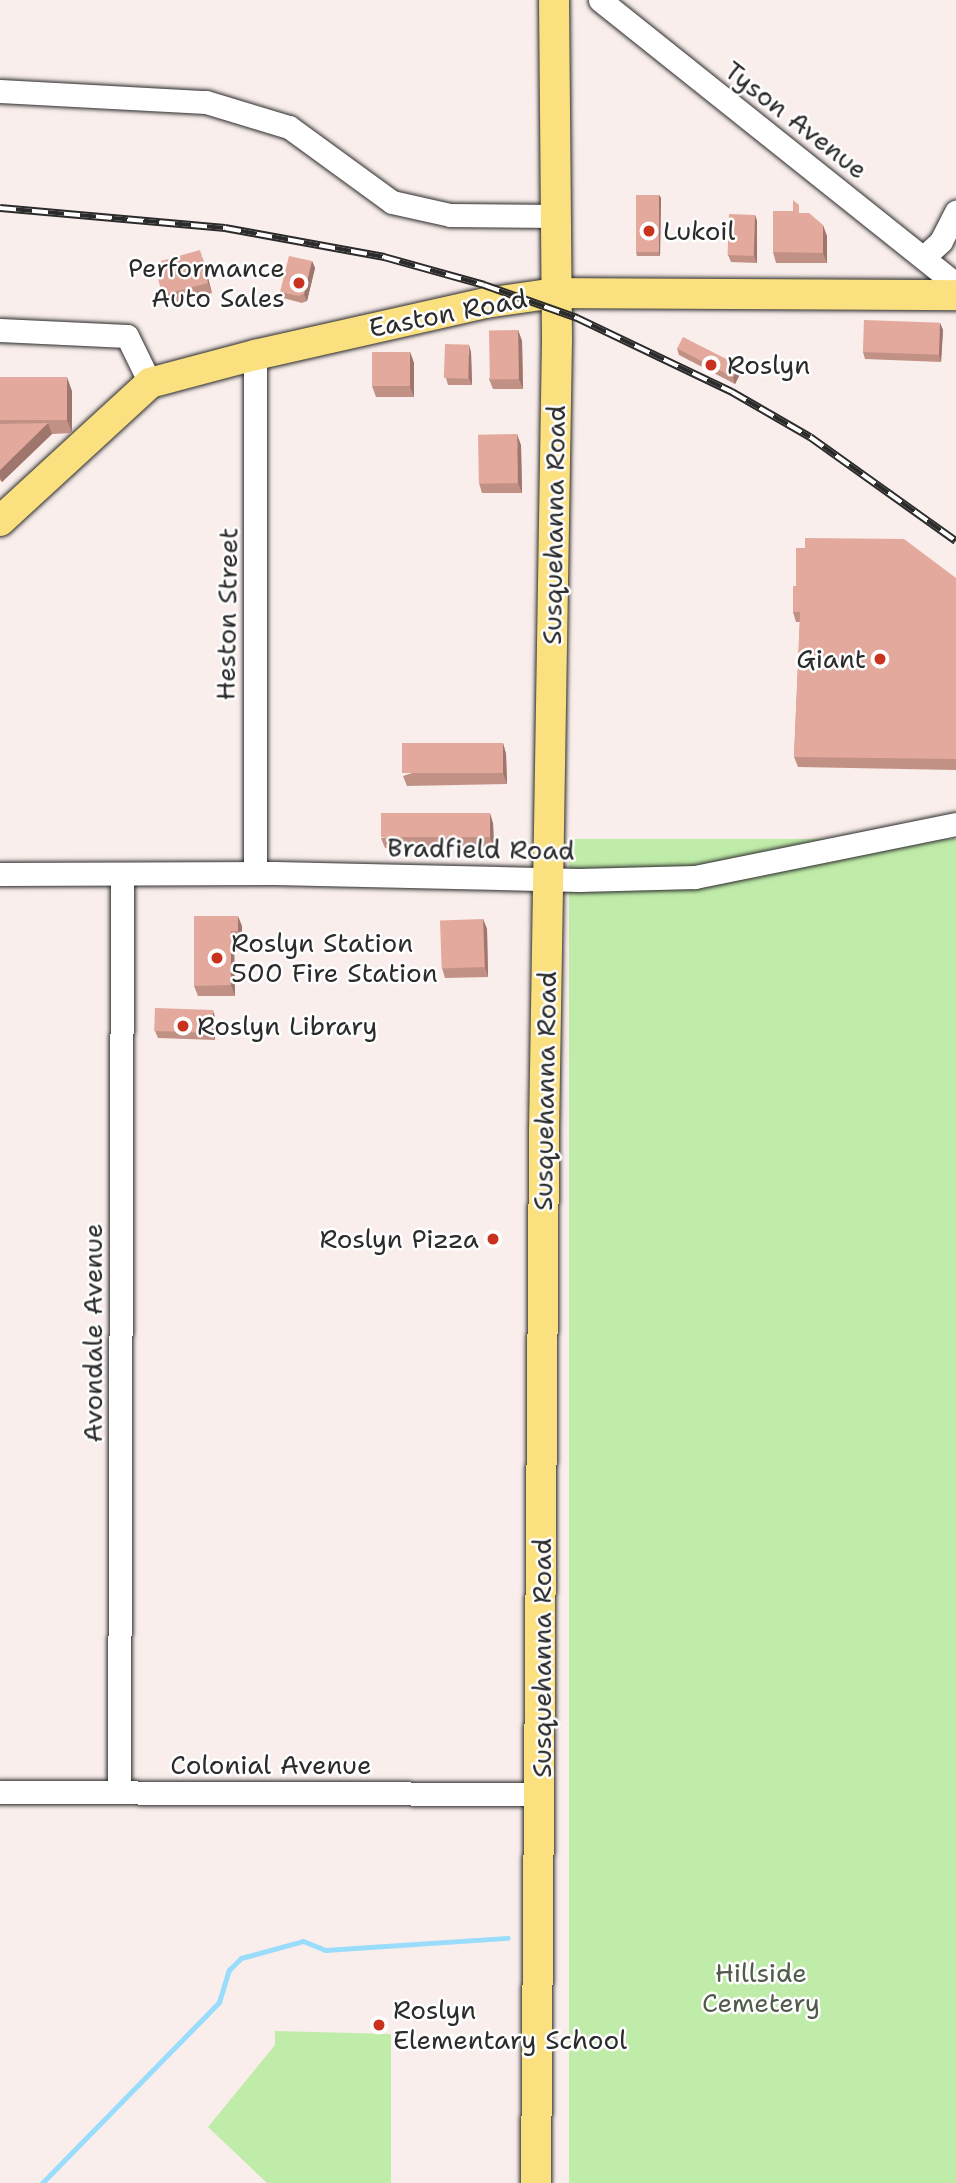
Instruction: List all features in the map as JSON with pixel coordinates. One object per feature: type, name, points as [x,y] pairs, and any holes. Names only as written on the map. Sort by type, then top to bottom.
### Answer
[{"type":"main road","name":"Susquehanna Road","points":[[536,2183],[556,216],[554,0]]},
{"type":"main road","name":"Easton Road","points":[[0,521],[150,383],[255,355],[486,303],[555,293],[956,295]]},
{"type":"street","name":"Tyson Avenue","points":[[600,0],[956,284]]},
{"type":"street","points":[[0,91],[206,102],[289,127],[392,202],[450,215],[556,216]]},
{"type":"street","points":[[924,257],[941,241],[956,212]]},
{"type":"street","points":[[0,330],[127,336],[150,383]]},
{"type":"street","name":"Heston Street","points":[[255,355],[255,873]]},
{"type":"street","name":"Bradfield Road","points":[[0,874],[255,873],[548,877],[591,880],[695,877],[956,824]]},
{"type":"street","name":"Avondale Avenue","points":[[119,1792],[122,874]]},
{"type":"street","name":"Colonial Avenue","points":[[0,1792],[541,1794]]},
{"type":"green space","name":"Hillside Cemetery","points":[[569,839],[956,839],[956,2183],[569,2183]]},
{"type":"green space","points":[[275,2031],[391,2034],[391,2183],[267,2183],[208,2127],[275,2045]]},
{"type":"building","name":"Lukoil","points":[[636,195],[659,195],[659,252],[636,252]]},
{"type":"building","points":[[793,200],[799,205],[799,213],[809,213],[823,225],[823,253],[773,252],[773,211],[793,211]]},
{"type":"building","points":[[729,214],[755,215],[754,256],[728,255]]},
{"type":"building","points":[[200,250],[208,283],[162,295],[157,274],[163,272],[161,261]]},
{"type":"building","name":"Performance Auto Sales","points":[[289,256],[312,261],[304,294],[299,296],[280,292]]},
{"type":"building","points":[[864,320],[940,323],[939,355],[863,352]]},
{"type":"building","points":[[518,330],[519,379],[490,379],[489,331]]},
{"type":"building","points":[[683,337],[739,366],[733,377],[677,349]]},
{"type":"building","points":[[445,344],[469,345],[468,379],[444,378]]},
{"type":"building","points":[[372,352],[410,352],[410,386],[372,386]]},
{"type":"building","points":[[0,377],[67,377],[67,420],[0,420]]},
{"type":"building","points":[[48,423],[0,470],[0,424]]},
{"type":"building","points":[[517,434],[518,483],[479,484],[478,435]]},
{"type":"building","name":"Giant","points":[[805,538],[904,539],[956,578],[956,759],[794,757],[800,612],[793,612],[793,586],[796,586],[796,548],[805,548]]},
{"type":"building","points":[[402,743],[503,743],[503,773],[402,773]]},
{"type":"building","points":[[381,813],[490,813],[490,837],[381,837]]},
{"type":"building","points":[[194,916],[238,916],[238,931],[231,931],[231,985],[194,986]]},
{"type":"building","points":[[483,919],[485,967],[442,968],[440,921]]},
{"type":"building","points":[[155,1008],[213,1010],[212,1033],[154,1031]]},
{"type":"waterway","points":[[42,2183],[219,2002],[229,1970],[241,1958],[303,1941],[325,1950],[508,1938]]},
{"type":"railway","points":[[0,208],[225,228],[384,257],[484,285],[577,318],[732,392],[810,437],[956,541]]},
{"type":"place","name":"Lukoil","points":[[649,231]]},
{"type":"place","name":"Performance Auto Sales","points":[[299,283]]},
{"type":"place","name":"Roslyn","points":[[711,365]]},
{"type":"place","name":"Giant","points":[[880,659]]},
{"type":"place","name":"Roslyn Station 500 Fire Station","points":[[217,958]]},
{"type":"place","name":"Roslyn Library","points":[[183,1026]]},
{"type":"place","name":"Roslyn Pizza","points":[[493,1239]]},
{"type":"place","name":"Roslyn Elementary School","points":[[379,2025]]}]
